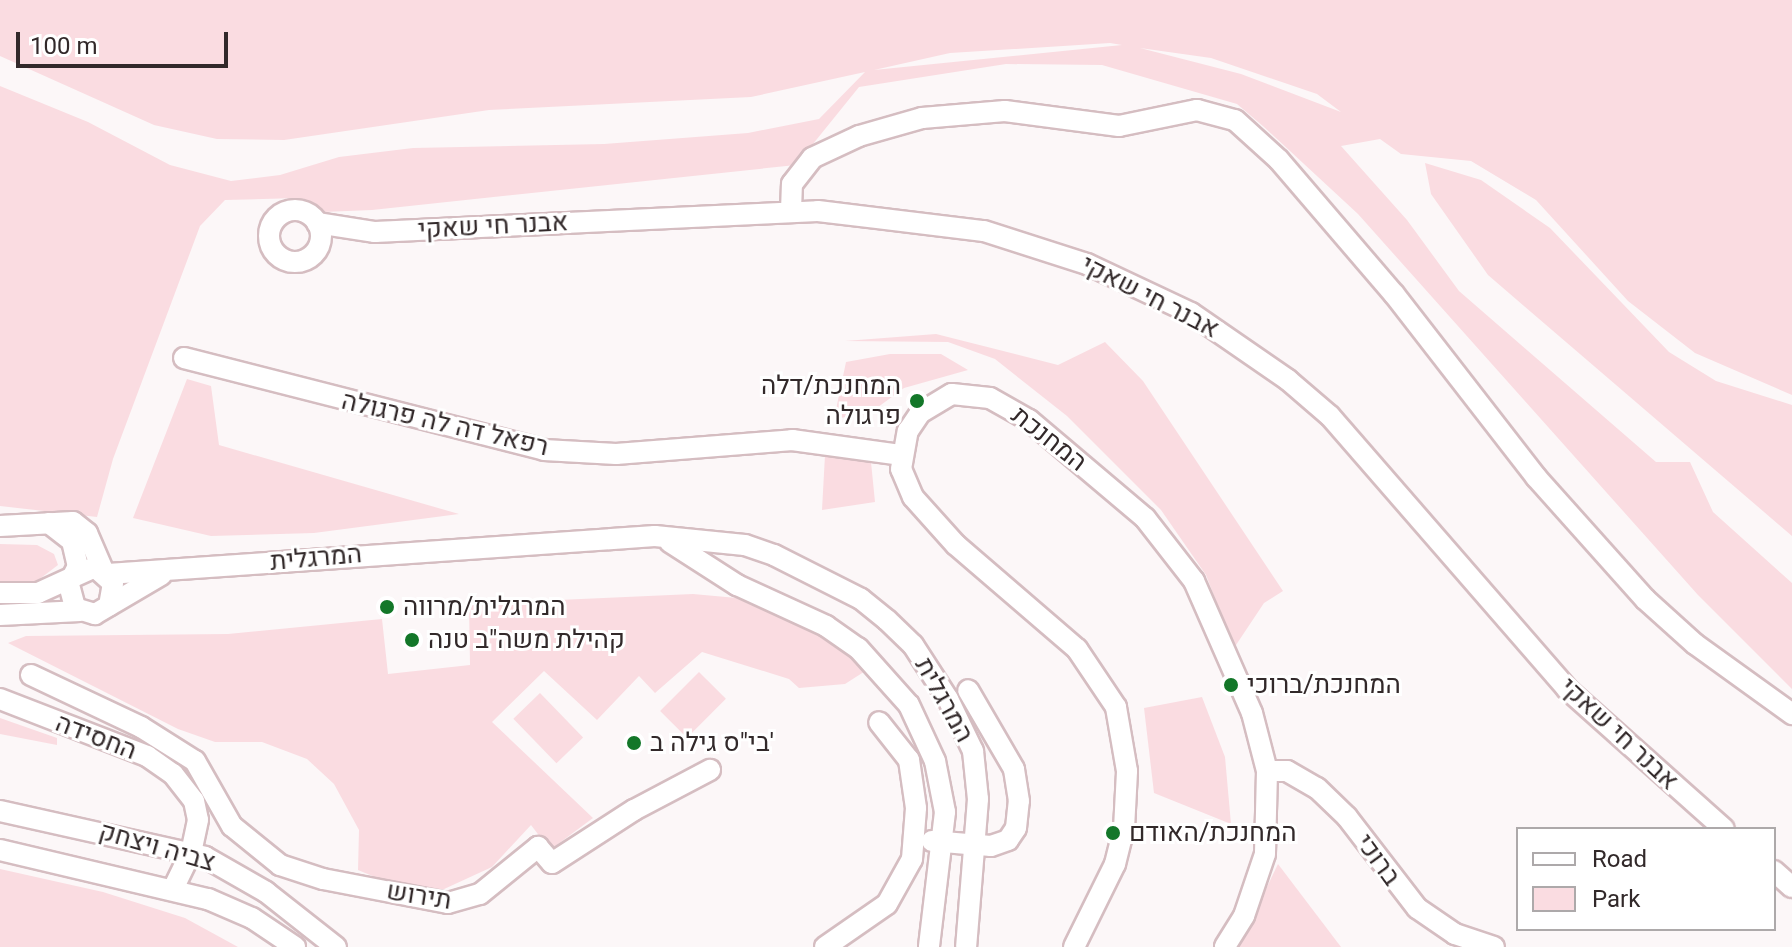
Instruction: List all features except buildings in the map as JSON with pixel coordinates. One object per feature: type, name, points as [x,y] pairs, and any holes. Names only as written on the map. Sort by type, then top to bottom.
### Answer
[{"type":"street","points":[[791,211],[792,184],[812,158],[859,136],[922,118],[1005,111],[1127,126],[1197,110],[1235,120],[1279,160],[1394,294],[1536,477],[1645,599],[1695,644],[1792,714]]},
{"type":"street","name":"אבנר חי שאקי","points":[[317,223],[375,232],[791,211],[930,221],[1036,246],[1137,286],[1234,341],[1330,416],[1567,689],[1722,827]]},
{"type":"street","points":[[303,212],[317,223],[318,248],[304,260],[286,261],[272,249],[269,237],[275,220],[285,213],[303,212]]},
{"type":"street","name":"אבנר חי שאקי","points":[[318,248],[375,232]]},
{"type":"street","name":"רפאל דה לה פרגולה","points":[[184,358],[544,450],[616,454],[792,440],[902,455]]},
{"type":"street","name":"המחנכת","points":[[902,455],[908,431],[936,401],[952,394],[990,398],[1029,420],[1123,498],[1166,540],[1194,581],[1252,713],[1267,771],[1265,854],[1244,916],[1225,947]]},
{"type":"street","points":[[902,455],[905,483],[923,512],[1077,649],[1116,707],[1127,771],[1124,829],[1115,864],[1074,947]]},
{"type":"street","points":[[0,526],[73,522],[87,533],[114,591],[109,606],[95,614],[80,611],[5,618]]},
{"type":"street","points":[[49,523],[72,541],[78,566],[71,578],[70,602],[80,611]]},
{"type":"street","name":"המרגלית","points":[[105,572],[168,571],[655,536],[745,545],[774,555],[861,599],[887,620],[932,670],[973,751],[976,846],[966,947]]},
{"type":"street","name":"המרגלית","points":[[655,536],[686,548],[763,598],[826,626],[880,668],[918,721],[935,761],[944,798],[945,842],[929,947]]},
{"type":"street","points":[[0,593],[38,593],[87,568],[105,572]]},
{"type":"street","name":"המרגלית","points":[[109,606],[168,571]]},
{"type":"street","name":"תירוש","points":[[31,675],[141,727],[195,761],[232,826],[260,853],[323,879],[448,903],[480,894],[538,847],[552,863],[634,810],[710,770]]},
{"type":"street","points":[[916,839],[976,846],[1003,843],[1013,835],[1019,801],[1009,753],[968,690]]},
{"type":"street","name":"החסידה","points":[[0,699],[132,750],[162,765],[183,787],[197,814],[173,889]]},
{"type":"street","points":[[825,947],[887,904],[906,878],[916,839],[909,760],[879,722]]},
{"type":"street","points":[[132,750],[141,727]]},
{"type":"street","name":"ברוכי","points":[[1267,771],[1287,771],[1317,788],[1347,817],[1417,908],[1455,934],[1494,947]]},
{"type":"street","name":"צביה ויצחק","points":[[0,811],[185,850],[247,880],[336,947]]},
{"type":"street","name":"צביה ויצחק","points":[[0,850],[173,889],[227,906],[295,947]]},
{"type":"street","points":[[1776,873],[1792,887]]},
{"type":"green space","points":[[0,0],[1792,0],[1792,395],[1695,353],[1628,301],[1536,200],[1471,161],[1401,154],[1380,139],[1341,146],[1407,220],[1459,291],[1656,462],[1690,462],[1713,512],[1792,583],[1792,689],[1698,595],[1358,214],[1264,127],[1237,104],[1102,65],[1006,64],[859,87],[796,165],[372,210],[323,212],[298,198],[225,200],[200,226],[113,459],[97,517],[0,506],[0,86],[88,122],[170,165],[231,181],[280,175],[339,157],[413,148],[604,144],[748,133],[819,119],[865,72],[751,97],[489,110],[284,140],[217,139],[154,125],[0,56]],"holes":[[[1110,43],[1122,45],[874,70],[950,53]],[[1140,48],[1211,58],[1317,94],[1341,112],[1241,74]]]},
{"type":"green space","points":[[1425,163],[1481,180],[1550,228],[1669,352],[1716,381],[1792,405],[1792,536],[1488,275],[1431,194]]},
{"type":"green space","points":[[936,334],[1058,365],[1105,342],[1143,381],[1283,591],[1264,603],[1234,648],[1206,575],[1161,510],[1067,416],[995,359],[948,342],[845,341]]},
{"type":"green space","points":[[890,354],[941,354],[968,370],[904,388],[870,413],[834,419],[846,362]]},
{"type":"green space","points":[[187,379],[211,386],[219,445],[459,514],[314,533],[211,536],[133,518]]},
{"type":"green space","points":[[825,455],[871,462],[875,502],[822,510]]},
{"type":"green space","points":[[0,544],[37,545],[54,554],[58,565],[37,581],[0,583]]},
{"type":"green space","points":[[693,594],[737,598],[801,620],[870,668],[845,684],[799,688],[789,679],[702,652],[655,693],[639,676],[597,720],[544,671],[492,722],[593,818],[550,850],[531,825],[492,867],[442,890],[399,887],[358,870],[359,830],[334,784],[307,759],[262,742],[215,742],[178,729],[8,643],[26,636],[228,634],[382,619],[388,674],[470,665],[469,604]]},
{"type":"green space","points":[[699,672],[726,699],[687,738],[660,711]]},
{"type":"green space","points":[[540,693],[583,738],[556,763],[513,719]]},
{"type":"green space","points":[[1202,697],[1225,757],[1231,824],[1154,793],[1144,708]]},
{"type":"green space","points":[[0,718],[57,738],[57,745],[0,734]]},
{"type":"green space","points":[[1278,864],[1341,947],[1238,947]]},
{"type":"green space","points":[[0,869],[103,892],[185,918],[238,947],[0,947]]},
{"type":"place","name":"המחנכת/דלה פרגולה","points":[[917,401]]},
{"type":"place","name":"המרגלית/מרווה","points":[[387,607]]},
{"type":"place","name":"קהילת משה\"ב טנה","points":[[412,640]]},
{"type":"place","name":"המחנכת/ברוכי","points":[[1231,685]]},
{"type":"place","name":"בי\"ס גילה ב'","points":[[634,743]]},
{"type":"place","name":"המחנכת/האודם","points":[[1113,833]]}]
